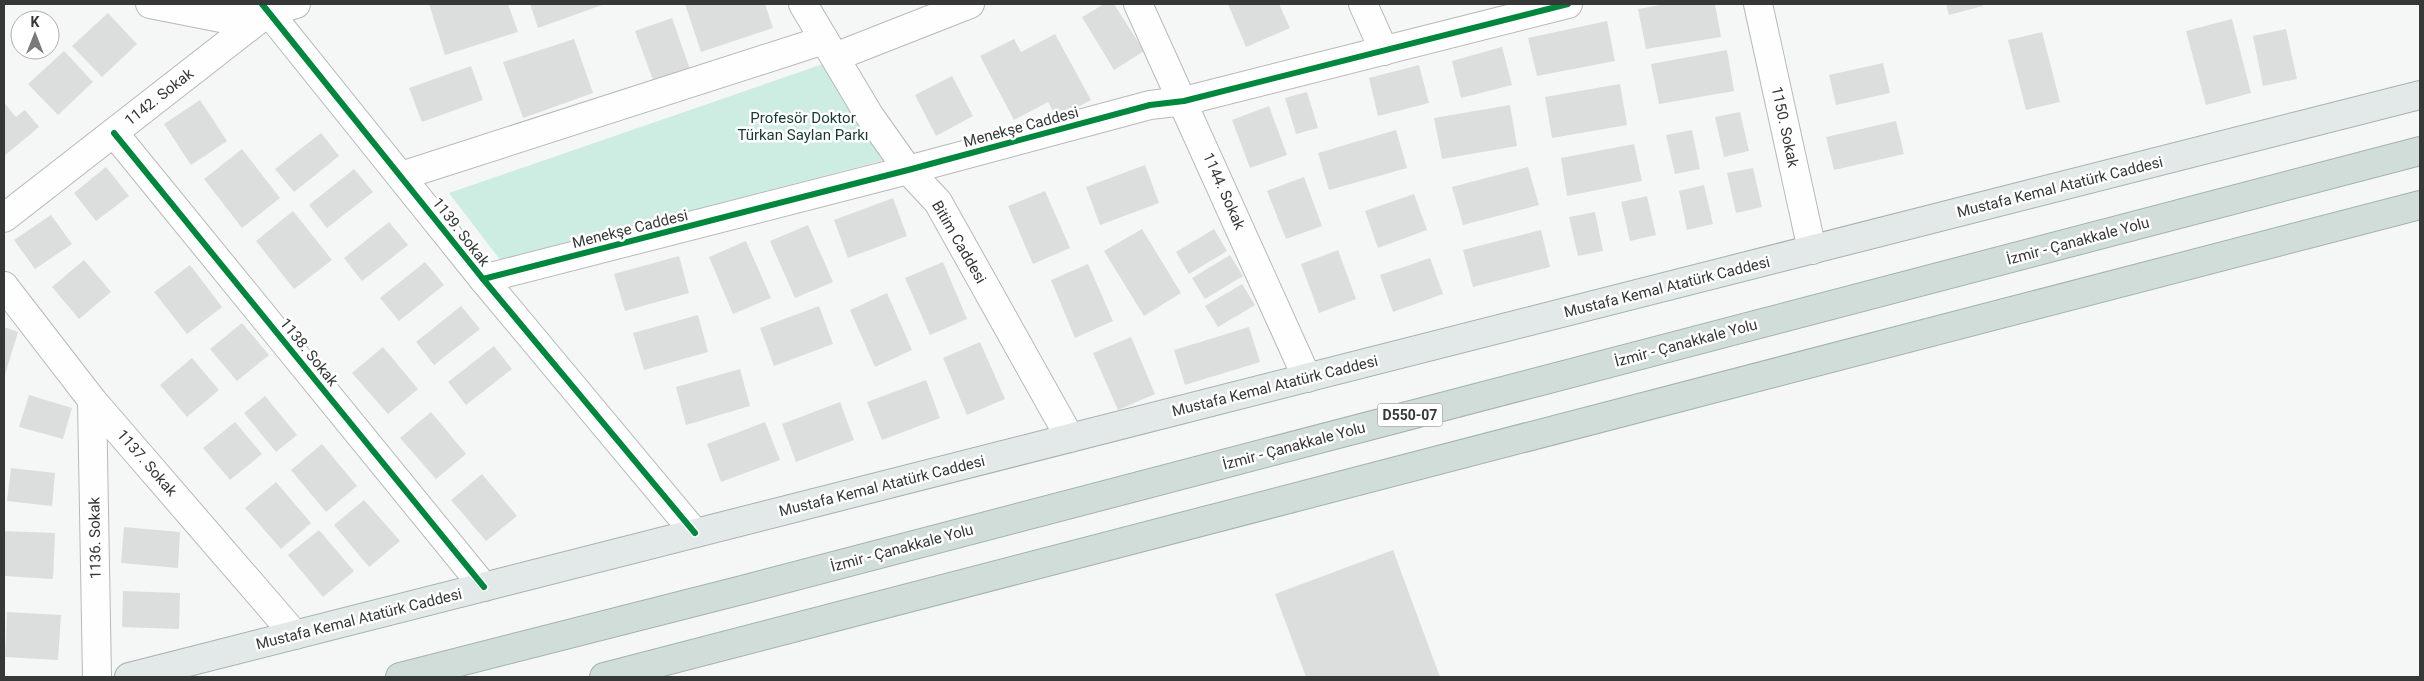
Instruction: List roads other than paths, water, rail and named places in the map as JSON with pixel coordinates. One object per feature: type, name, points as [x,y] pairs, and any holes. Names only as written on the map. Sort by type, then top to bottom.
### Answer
[{"type":"highway","name":"İzmir - Çanakkale Yolu","points":[[400,677],[781,580],[2420,151]]},
{"type":"highway","points":[[604,677],[2420,205]]},
{"type":"main road","name":"Mustafa Kemal Atatürk Caddesi","points":[[129,677],[2420,96]]},
{"type":"street","points":[[150,4],[221,18],[264,8]]},
{"type":"street","name":"1142. Sokak","points":[[4,218],[114,133],[264,8],[296,4]]},
{"type":"street","name":"Bitim Caddesi","points":[[803,4],[869,115],[908,170],[938,202],[1070,438]]},
{"type":"street","points":[[400,176],[830,49],[970,4]]},
{"type":"street","name":"1144. Sokak","points":[[1138,4],[1184,101],[1308,378]]},
{"type":"street","points":[[1363,4],[1384,51]]},
{"type":"street","name":"Menekşe Caddesi","points":[[482,279],[908,170],[1150,105],[1184,101],[1568,4]]},
{"type":"street","name":"1150. Sokak","points":[[1758,4],[1812,250]]},
{"type":"street","name":"1139. Sokak","points":[[264,8],[482,279],[695,533]]},
{"type":"street","name":"1138. Sokak","points":[[114,133],[484,587]]},
{"type":"street","name":"1137. Sokak","points":[[4,286],[92,400],[295,635]]},
{"type":"street","name":"1136. Sokak","points":[[92,400],[97,677]]},
{"type":"park label","name":"Profesör Doktor Türkan Saylan Parkı","points":[[803,126]]}]
